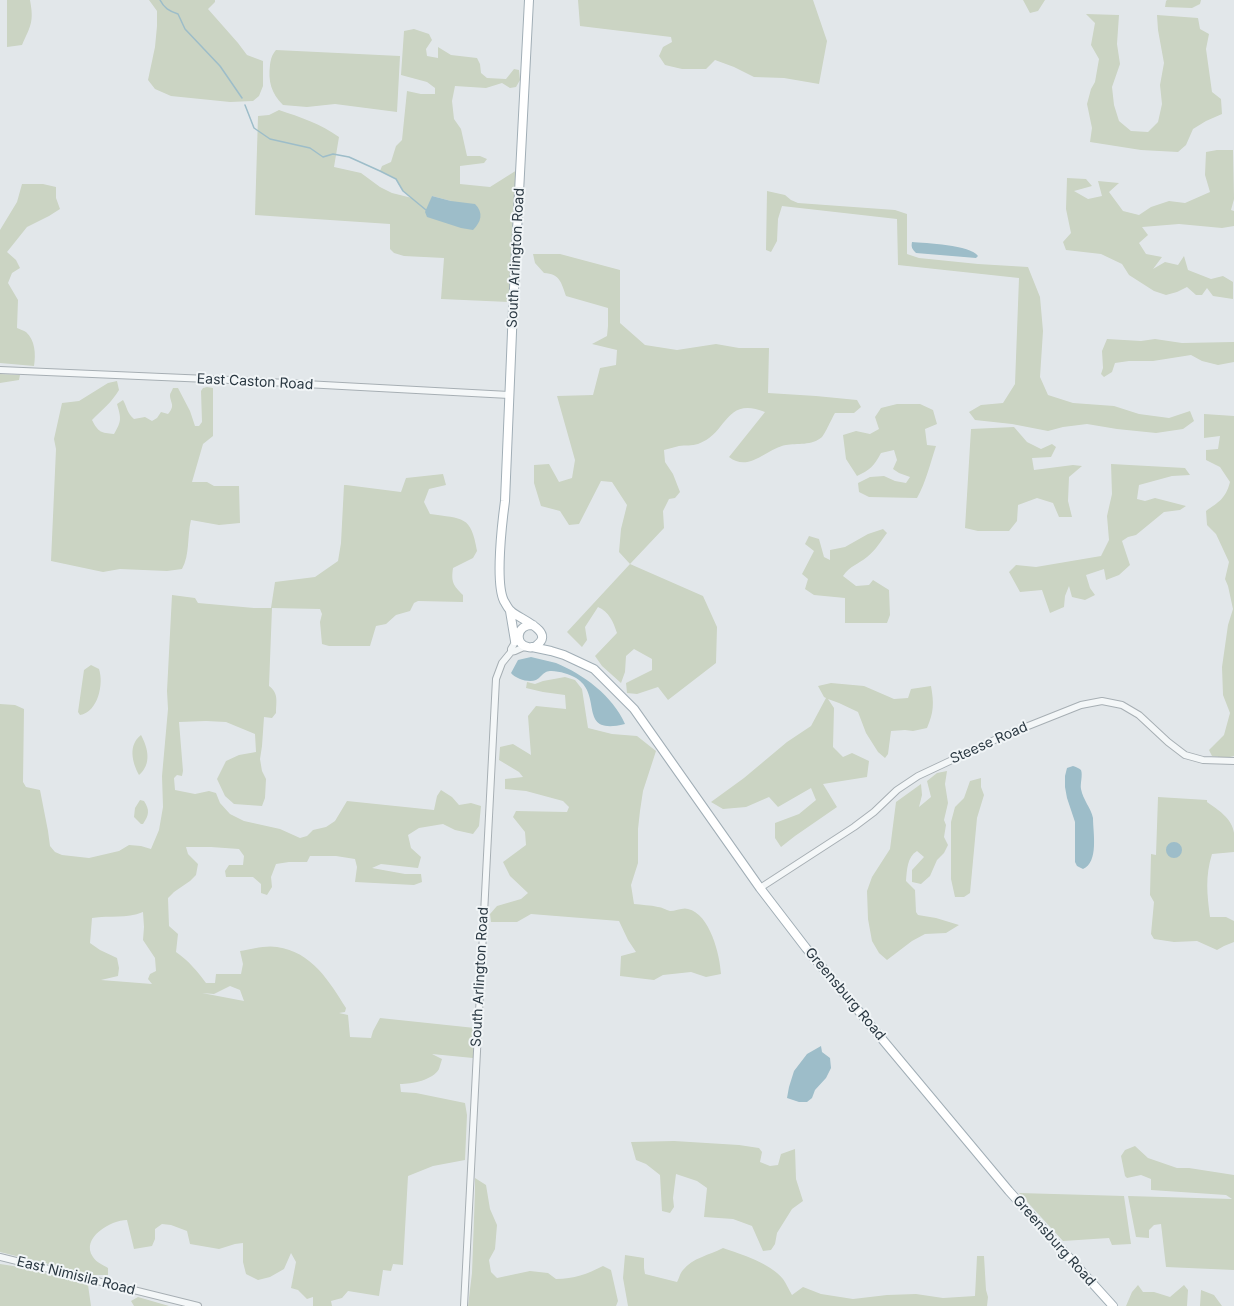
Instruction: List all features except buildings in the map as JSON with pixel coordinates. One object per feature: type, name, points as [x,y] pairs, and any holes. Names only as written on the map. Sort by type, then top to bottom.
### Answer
[{"type":"main road","name":"South Arlington Road","points":[[513,613],[504,600],[500,583],[529,0]]},
{"type":"main road","points":[[513,613],[539,629],[541,638],[551,651]]},
{"type":"main road","points":[[513,613],[520,642],[529,647],[537,645],[541,638]]},
{"type":"main road","points":[[513,613],[510,615],[514,630],[515,643]]},
{"type":"main road","points":[[519,634],[525,626],[533,625]]},
{"type":"main road","name":"Greensburg Road","points":[[529,647],[551,651],[582,662],[594,669],[628,702],[641,718],[760,888],[806,948],[994,1174],[1113,1306]]},
{"type":"street","name":"East Caston Road","points":[[0,370],[509,395]]},
{"type":"street","name":"South Arlington Road","points":[[464,1306],[496,679],[502,663],[511,652],[511,649],[519,634]]},
{"type":"street","points":[[511,652],[514,652],[520,648],[529,647]]},
{"type":"street","name":"Steese Road","points":[[760,888],[854,827],[874,812],[897,790],[918,776],[1003,736],[1081,705],[1102,701],[1122,705],[1139,715],[1168,742],[1185,755],[1203,760],[1234,761]]},
{"type":"street","name":"East Nimisila Road","points":[[0,1256],[198,1306]]},
{"type":"green space","points":[[7,0],[30,0],[32,19],[28,33],[22,45],[7,47]]},
{"type":"green space","points":[[149,0],[215,0],[215,2],[208,9],[247,55],[263,61],[263,86],[259,96],[253,101],[230,102],[171,96],[155,89],[148,80],[155,47],[157,11]]},
{"type":"green space","points":[[578,0],[813,0],[827,41],[819,84],[784,78],[754,77],[715,60],[706,69],[682,69],[665,65],[659,56],[663,47],[672,42],[671,37],[580,26]]},
{"type":"green space","points":[[1023,0],[1045,0],[1038,11],[1030,13]]},
{"type":"green space","points":[[1167,0],[1201,0],[1200,4],[1192,8],[1165,7]]},
{"type":"green space","points":[[1086,14],[1119,15],[1117,44],[1120,64],[1112,87],[1114,105],[1119,121],[1131,131],[1148,132],[1158,122],[1162,104],[1160,85],[1164,63],[1157,15],[1198,18],[1200,29],[1209,34],[1206,49],[1212,92],[1221,99],[1222,114],[1193,129],[1186,145],[1178,152],[1141,150],[1090,142],[1092,128],[1087,104],[1091,89],[1095,82],[1099,59],[1091,45],[1095,23]]},
{"type":"green space","points":[[414,29],[429,34],[432,40],[426,49],[427,56],[438,58],[438,47],[451,55],[477,58],[480,64],[481,73],[487,78],[506,79],[514,69],[519,70],[520,80],[516,87],[510,88],[502,83],[486,88],[455,86],[452,101],[454,119],[461,129],[467,156],[480,156],[487,159],[484,163],[460,166],[460,184],[490,187],[517,170],[515,244],[511,255],[509,302],[441,299],[444,258],[404,256],[394,253],[390,249],[390,224],[255,215],[258,116],[269,115],[279,110],[318,125],[339,137],[334,167],[361,173],[380,187],[392,193],[412,198],[403,191],[396,179],[380,171],[382,166],[391,162],[396,146],[402,140],[407,91],[421,94],[435,94],[435,88],[427,82],[401,75],[404,31]],"holes":[[[432,196],[451,201],[427,217]]]},
{"type":"green space","points":[[276,50],[400,56],[397,112],[335,104],[307,107],[283,105],[273,91],[270,82],[270,63]]},
{"type":"green space","points":[[1233,150],[1234,199],[1231,210],[1234,211],[1234,226],[1222,228],[1179,224],[1142,227],[1148,235],[1139,243],[1146,254],[1162,257],[1153,269],[1165,262],[1178,265],[1184,256],[1188,270],[1211,279],[1223,276],[1233,282],[1233,299],[1213,296],[1207,288],[1202,295],[1196,295],[1187,287],[1166,295],[1154,291],[1129,275],[1122,264],[1101,254],[1066,250],[1063,242],[1071,233],[1066,209],[1067,178],[1086,179],[1092,186],[1074,191],[1088,199],[1102,196],[1098,181],[1119,183],[1109,192],[1123,211],[1139,215],[1151,207],[1169,201],[1185,203],[1210,192],[1205,175],[1206,152]]},
{"type":"green space","points":[[22,184],[43,184],[56,187],[56,198],[60,209],[27,227],[7,252],[16,260],[20,268],[12,273],[8,283],[18,300],[17,328],[26,332],[33,343],[35,352],[34,366],[0,363],[0,230],[17,202]]},
{"type":"green space","points":[[767,191],[785,195],[798,203],[895,210],[907,214],[907,254],[919,258],[1028,267],[1040,297],[1043,331],[1040,377],[1048,395],[1073,403],[1114,406],[1139,414],[1169,418],[1190,411],[1194,421],[1183,429],[1156,433],[1087,424],[1063,427],[1048,431],[1012,424],[975,420],[969,412],[981,405],[1003,403],[1015,384],[1019,278],[898,265],[897,219],[782,206],[778,219],[777,241],[771,252],[766,250]]},
{"type":"green space","points":[[533,254],[560,254],[620,270],[620,323],[645,345],[677,350],[716,344],[739,348],[769,348],[768,393],[857,400],[861,407],[854,413],[835,413],[822,437],[814,442],[779,447],[751,461],[736,461],[729,457],[765,412],[752,408],[741,409],[734,412],[715,433],[708,439],[698,444],[679,446],[664,450],[665,462],[673,474],[680,492],[675,498],[669,499],[663,511],[664,528],[630,564],[619,552],[621,529],[627,505],[612,482],[601,481],[579,524],[569,525],[560,511],[541,506],[534,483],[534,465],[549,464],[559,482],[572,478],[575,460],[557,396],[593,395],[600,368],[616,365],[617,350],[592,344],[607,336],[608,308],[566,296],[557,277],[544,273],[535,263]]},
{"type":"green space","points":[[1107,339],[1141,341],[1155,339],[1182,343],[1234,342],[1234,362],[1218,365],[1202,361],[1191,355],[1153,361],[1129,361],[1115,363],[1112,372],[1104,377],[1101,374],[1103,368],[1102,351]]},
{"type":"green space","points":[[0,374],[20,375],[19,380],[0,383]]},
{"type":"green space","points":[[117,381],[119,390],[107,406],[92,420],[100,431],[106,433],[114,434],[117,430],[120,419],[117,404],[123,400],[128,412],[134,419],[145,417],[152,421],[157,418],[161,412],[168,414],[172,408],[170,395],[173,388],[178,388],[190,411],[195,426],[199,426],[202,422],[201,391],[203,388],[207,387],[213,388],[213,436],[203,444],[192,482],[207,482],[214,486],[239,486],[240,523],[219,525],[191,520],[185,564],[182,569],[167,571],[120,569],[103,572],[51,561],[56,449],[54,439],[62,403],[79,401],[108,383]]},
{"type":"green space","points":[[897,404],[920,404],[933,410],[937,424],[925,429],[927,445],[936,446],[917,498],[869,497],[859,492],[858,483],[870,477],[884,476],[895,481],[906,483],[910,477],[893,469],[897,460],[894,450],[881,453],[871,467],[857,476],[846,459],[843,435],[856,431],[870,434],[879,429],[875,417],[881,408]]},
{"type":"green space","points":[[1204,414],[1234,416],[1234,756],[1226,758],[1212,756],[1209,750],[1224,735],[1230,713],[1223,695],[1222,667],[1228,625],[1233,609],[1225,579],[1229,562],[1216,534],[1207,525],[1206,511],[1224,496],[1230,482],[1220,467],[1206,460],[1206,450],[1218,449],[1220,436],[1204,438]]},
{"type":"green space","points":[[1014,427],[1027,442],[1041,449],[1052,444],[1056,447],[1051,457],[1032,458],[1034,470],[1073,465],[1082,466],[1069,477],[1068,501],[1072,517],[1059,517],[1053,503],[1037,498],[1018,505],[1017,521],[1009,531],[978,531],[965,528],[971,429]]},
{"type":"green space","points":[[1111,464],[1185,468],[1190,475],[1172,476],[1139,485],[1137,499],[1145,501],[1155,498],[1186,506],[1180,510],[1164,512],[1136,535],[1128,537],[1122,541],[1130,565],[1119,575],[1106,580],[1104,569],[1086,575],[1090,588],[1095,595],[1085,600],[1072,597],[1069,586],[1065,596],[1064,607],[1050,613],[1042,590],[1020,592],[1009,572],[1016,565],[1036,567],[1101,556],[1109,540],[1107,516],[1112,494]]},
{"type":"green space","points":[[443,474],[446,485],[429,489],[424,502],[430,514],[458,518],[464,521],[472,531],[477,551],[473,558],[453,568],[452,577],[457,589],[463,595],[463,602],[418,601],[414,603],[410,611],[396,615],[386,624],[376,626],[370,646],[329,646],[322,644],[320,622],[322,614],[320,609],[272,608],[269,686],[276,695],[276,713],[272,718],[264,717],[260,759],[262,771],[266,779],[265,798],[262,806],[234,804],[225,796],[217,779],[226,761],[239,755],[256,752],[255,734],[226,722],[179,722],[183,771],[182,776],[177,775],[174,778],[175,790],[195,794],[209,791],[216,793],[220,803],[230,814],[244,821],[280,829],[300,838],[307,836],[313,830],[326,827],[335,821],[347,801],[434,810],[437,796],[441,790],[452,797],[459,805],[471,803],[481,806],[479,826],[473,834],[455,830],[443,824],[419,828],[408,835],[411,848],[421,857],[418,868],[381,864],[372,868],[405,874],[421,874],[422,882],[414,885],[355,882],[357,867],[355,859],[336,856],[310,856],[307,862],[276,864],[271,877],[272,887],[267,895],[261,893],[261,884],[253,877],[226,877],[225,871],[229,865],[243,865],[244,856],[239,849],[186,847],[188,854],[198,864],[196,875],[168,898],[169,926],[178,934],[176,952],[192,966],[206,983],[215,983],[216,974],[241,974],[243,964],[240,951],[268,946],[277,947],[289,950],[310,961],[326,978],[346,1008],[345,1012],[339,1013],[348,1015],[350,1037],[371,1038],[380,1018],[475,1028],[473,1058],[432,1054],[442,1059],[436,1073],[422,1081],[400,1084],[401,1092],[416,1093],[465,1103],[467,1115],[465,1160],[433,1166],[408,1176],[403,1265],[393,1264],[391,1271],[383,1270],[379,1296],[348,1291],[342,1298],[331,1301],[332,1306],[313,1306],[313,1297],[307,1299],[298,1290],[291,1288],[296,1262],[291,1253],[284,1269],[270,1277],[258,1280],[246,1274],[243,1262],[243,1243],[219,1249],[190,1244],[187,1231],[171,1225],[162,1224],[155,1229],[155,1239],[152,1246],[134,1249],[127,1220],[113,1223],[99,1231],[91,1243],[90,1250],[96,1260],[108,1268],[108,1275],[92,1275],[0,1252],[0,704],[15,705],[24,709],[23,782],[26,787],[40,790],[50,846],[55,852],[62,855],[89,858],[119,851],[129,845],[151,849],[159,830],[163,807],[162,776],[168,709],[167,691],[172,595],[195,598],[198,603],[271,608],[275,582],[315,577],[338,561],[341,543],[344,485],[401,492],[406,478]],"holes":[[[143,912],[143,940],[155,958],[156,971],[150,974],[148,979],[152,984],[101,980],[118,976],[119,968],[117,958],[100,950],[90,943],[92,918],[124,916]],[[230,986],[240,990],[244,1001],[202,993],[214,994]]]},
{"type":"green space","points":[[883,529],[887,533],[870,555],[851,567],[843,576],[856,586],[869,585],[873,580],[889,590],[890,615],[887,623],[845,623],[845,598],[814,595],[805,589],[808,579],[802,574],[814,551],[805,544],[809,536],[819,539],[824,557],[830,560],[830,550],[845,547],[868,534]]},
{"type":"green space","points":[[630,564],[703,596],[717,627],[716,663],[668,700],[658,687],[637,694],[627,693],[626,683],[652,670],[652,659],[634,649],[626,656],[625,672],[621,683],[602,666],[595,656],[617,633],[610,617],[605,611],[598,607],[585,627],[587,640],[582,647],[567,632]]},
{"type":"green space","points":[[91,665],[99,669],[101,682],[100,689],[91,709],[80,715],[78,712],[84,670]]},
{"type":"green space","points":[[565,677],[575,680],[582,689],[588,728],[612,734],[637,736],[656,751],[643,791],[640,811],[638,829],[638,863],[631,885],[634,904],[660,907],[670,911],[686,909],[696,912],[708,927],[712,936],[719,957],[721,974],[706,977],[691,972],[663,975],[654,980],[620,976],[621,956],[636,952],[628,940],[619,921],[531,914],[517,922],[491,922],[490,914],[497,906],[521,899],[528,893],[510,876],[503,862],[526,845],[525,832],[513,817],[516,811],[567,812],[569,807],[563,801],[526,791],[505,789],[505,779],[523,777],[519,772],[499,760],[500,747],[513,744],[531,755],[528,716],[536,706],[566,709],[565,695],[526,688],[527,682],[535,684]]},
{"type":"green space","points":[[831,683],[864,686],[894,699],[908,698],[911,689],[931,686],[933,703],[931,717],[927,728],[913,731],[891,731],[888,754],[885,758],[878,752],[866,733],[858,712],[828,699],[834,708],[833,747],[843,757],[852,753],[869,761],[867,777],[823,784],[837,807],[781,847],[775,838],[775,823],[799,814],[816,800],[811,788],[778,807],[769,797],[746,807],[723,809],[711,802],[744,778],[787,742],[811,726],[826,698],[818,686]]},
{"type":"green space","points":[[141,735],[148,756],[146,766],[139,775],[132,754],[134,744]]},
{"type":"green space","points":[[947,771],[945,784],[948,803],[944,820],[946,825],[944,837],[948,845],[944,853],[937,860],[930,876],[921,884],[912,882],[912,870],[924,857],[917,851],[909,860],[906,881],[915,890],[916,912],[918,915],[936,918],[959,925],[946,933],[925,934],[912,941],[887,960],[879,953],[872,941],[868,919],[867,891],[872,877],[890,849],[896,802],[921,784],[922,795],[919,807],[931,797],[927,781],[937,773]]},
{"type":"green space","points":[[981,778],[981,787],[984,795],[977,818],[970,893],[964,897],[955,897],[951,879],[951,822],[955,807],[964,798],[970,781]]},
{"type":"green space","points":[[1158,797],[1207,800],[1207,802],[1220,811],[1233,828],[1234,852],[1212,854],[1208,870],[1207,893],[1210,917],[1226,917],[1234,921],[1234,942],[1217,950],[1197,941],[1174,942],[1154,939],[1151,934],[1154,902],[1150,895],[1151,854],[1156,855]]},
{"type":"green space","points":[[140,800],[144,801],[148,810],[147,818],[143,824],[141,824],[134,817],[135,808]]},
{"type":"green space","points":[[674,1141],[739,1145],[759,1148],[762,1152],[760,1162],[770,1166],[778,1165],[781,1154],[795,1149],[796,1179],[803,1201],[792,1209],[777,1233],[775,1244],[771,1250],[763,1251],[752,1226],[733,1219],[704,1217],[707,1188],[697,1181],[676,1174],[673,1198],[674,1207],[670,1213],[662,1211],[660,1175],[646,1164],[636,1160],[631,1142]]},
{"type":"green space","points":[[1135,1146],[1148,1158],[1177,1168],[1189,1168],[1234,1175],[1234,1270],[1166,1267],[1161,1224],[1154,1225],[1149,1230],[1149,1238],[1136,1237],[1128,1196],[1232,1199],[1226,1195],[1151,1190],[1151,1179],[1141,1175],[1127,1178],[1125,1176],[1121,1156],[1125,1150]]},
{"type":"green space","points":[[475,1178],[486,1185],[490,1209],[497,1225],[495,1249],[489,1260],[491,1272],[497,1278],[530,1271],[548,1273],[556,1279],[569,1278],[586,1274],[603,1266],[611,1270],[618,1301],[616,1306],[468,1306],[472,1273]]},
{"type":"green space","points":[[1019,1193],[1124,1196],[1131,1244],[1112,1245],[1109,1238],[1063,1241]]},
{"type":"green space","points":[[723,1248],[755,1260],[771,1268],[783,1279],[792,1295],[803,1287],[821,1294],[853,1299],[887,1295],[916,1294],[943,1298],[975,1296],[977,1256],[984,1256],[986,1290],[988,1297],[987,1306],[628,1306],[623,1278],[625,1255],[644,1258],[645,1274],[677,1282],[682,1271],[691,1262]]},
{"type":"green space","points":[[0,1264],[26,1268],[88,1285],[91,1306],[0,1306]]},
{"type":"green space","points":[[1138,1285],[1143,1292],[1154,1292],[1170,1297],[1184,1285],[1188,1290],[1187,1306],[1126,1306],[1132,1292]]},
{"type":"green space","points":[[1201,1290],[1214,1295],[1222,1306],[1200,1306]]},
{"type":"green space","points":[[138,1297],[169,1306],[134,1306],[131,1301]]},
{"type":"water","points":[[432,196],[451,201],[475,204],[480,211],[480,221],[473,230],[461,228],[427,217],[425,212]]},
{"type":"water","points":[[912,242],[967,249],[974,252],[978,256],[976,258],[916,253],[912,248]]},
{"type":"water","points":[[531,657],[556,663],[587,680],[613,704],[625,724],[610,726],[601,724],[595,719],[589,694],[584,685],[573,676],[561,672],[549,671],[536,680],[526,681],[519,679],[511,673],[518,660]]},
{"type":"water","points":[[1073,766],[1081,770],[1081,789],[1083,797],[1091,811],[1093,818],[1093,854],[1088,865],[1083,869],[1077,866],[1075,862],[1075,822],[1065,787],[1067,768]]},
{"type":"water","points":[[1171,842],[1177,842],[1182,847],[1180,856],[1177,858],[1171,858],[1166,853],[1166,847]]},
{"type":"water","points":[[821,1046],[822,1052],[830,1058],[831,1068],[826,1078],[815,1090],[812,1098],[807,1102],[799,1102],[787,1098],[794,1071],[807,1054]]},
{"type":"waterway","points":[[160,0],[167,9],[178,14],[185,29],[220,66],[242,98]]},
{"type":"waterway","points":[[245,105],[254,128],[270,139],[310,148],[323,157],[333,154],[349,157],[380,171],[396,179],[403,191],[426,210]]}]
